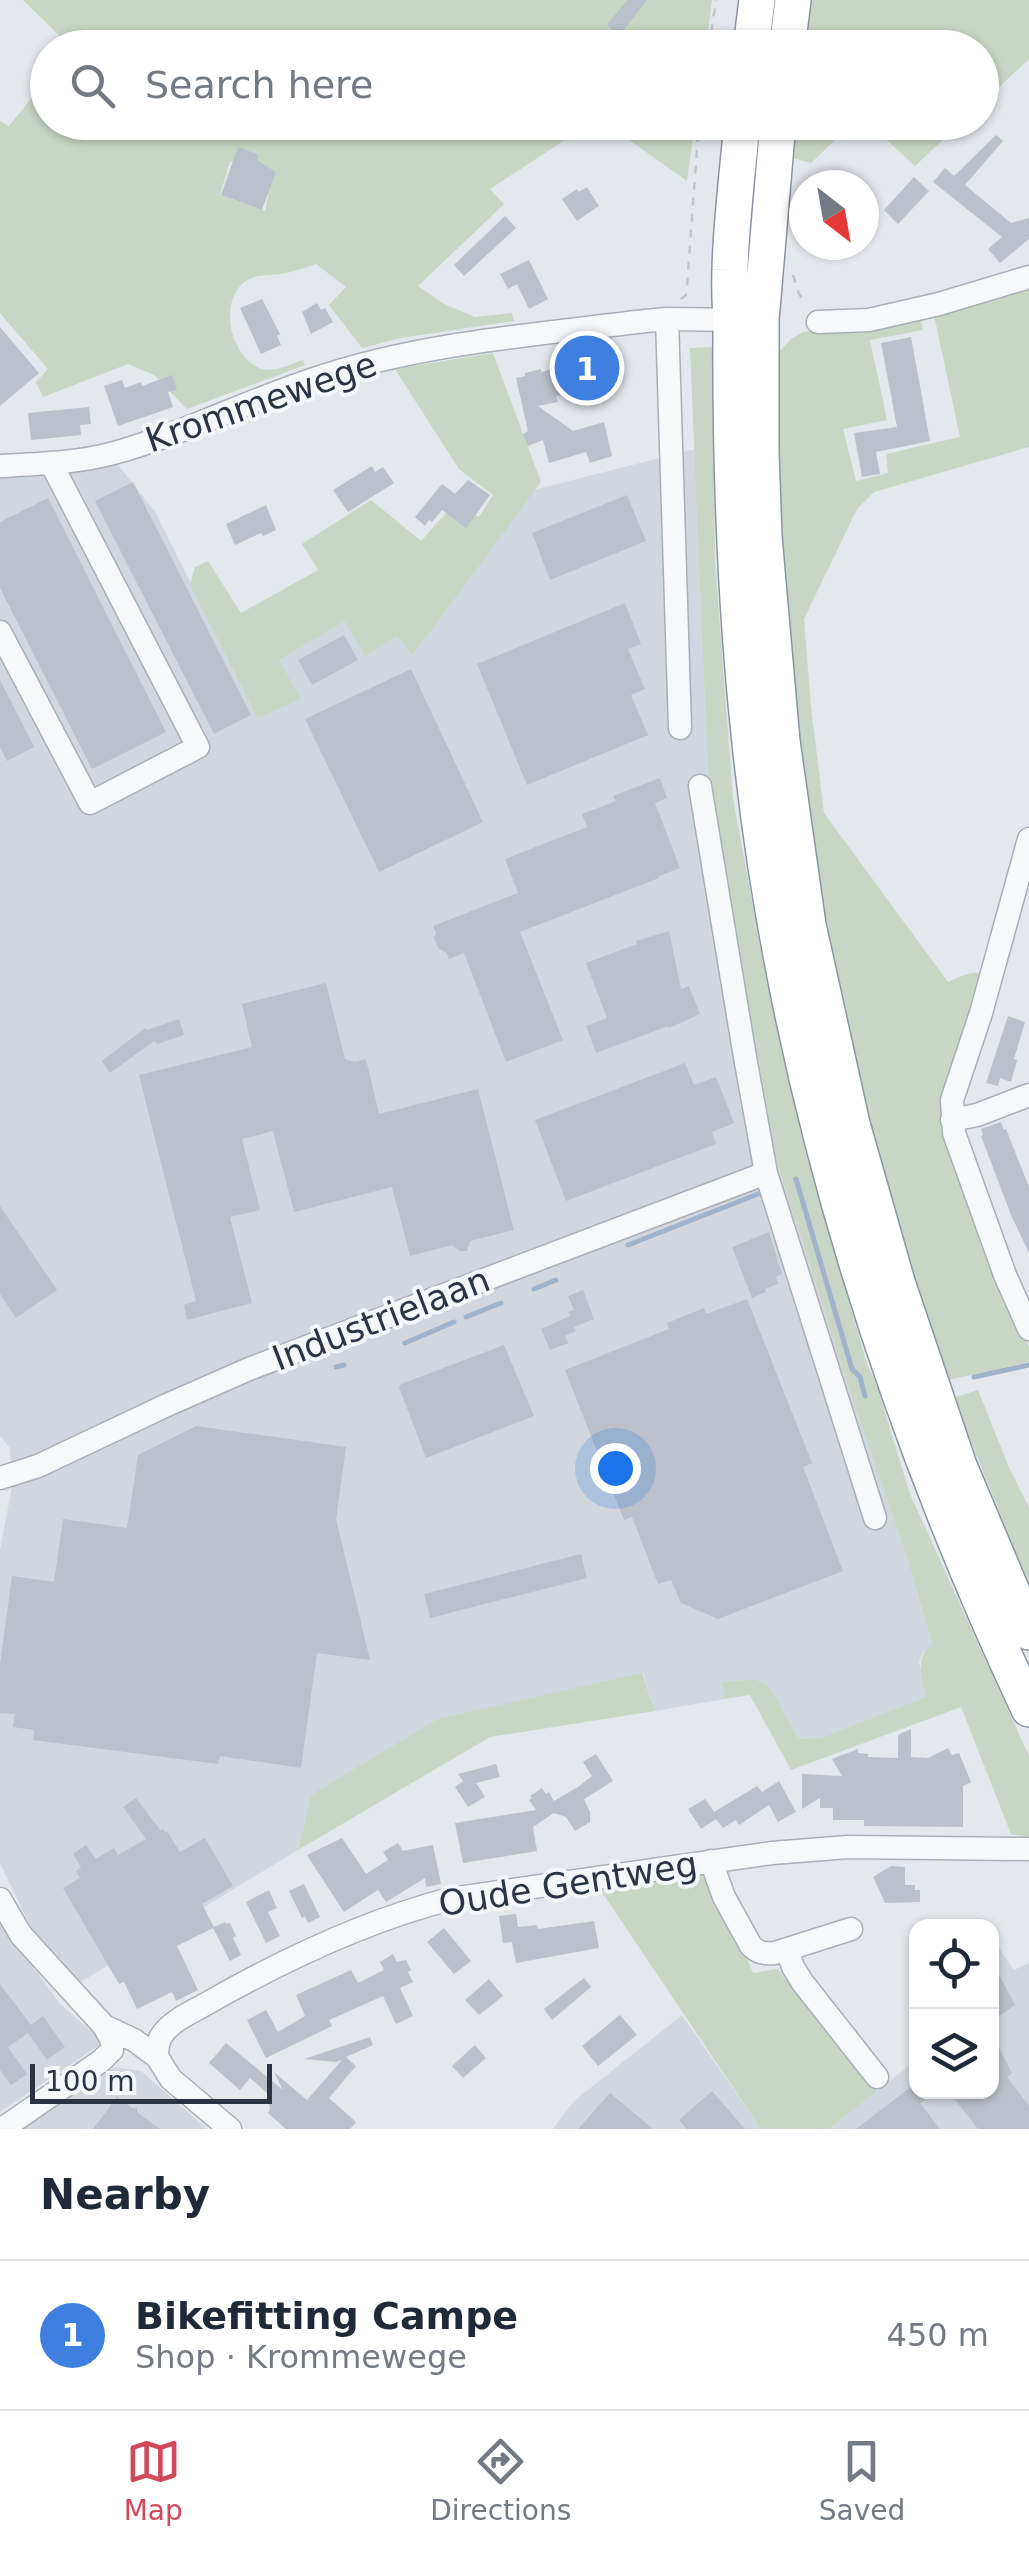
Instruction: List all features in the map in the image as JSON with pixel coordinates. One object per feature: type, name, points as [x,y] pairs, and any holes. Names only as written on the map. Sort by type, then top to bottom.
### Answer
[{"type":"highway","points":[[753,30],[757,0]]},
{"type":"highway","points":[[789,30],[793,0]]},
{"type":"highway","points":[[741,140],[730,269],[746,320],[759,396],[778,695],[798,859],[821,989],[852,1124],[903,1300],[959,1466],[1029,1632]]},
{"type":"highway","points":[[775,140],[746,320],[733,539],[743,683],[766,867],[805,1069],[852,1246],[901,1399],[956,1544],[1029,1709]]},
{"type":"street","points":[[818,322],[868,320],[1029,277]]},
{"type":"street","name":"Krommewege","points":[[0,466],[112,454],[330,373],[388,357],[667,319],[746,320]]},
{"type":"street","points":[[667,319],[680,728]]},
{"type":"street","points":[[0,632],[90,803],[198,746],[51,463]]},
{"type":"street","points":[[700,786],[766,1173],[875,1518]]},
{"type":"street","points":[[1027,850],[952,1100],[952,1120],[1005,1275],[1029,1329]]},
{"type":"street","points":[[952,1120],[1029,1095]]},
{"type":"street","name":"Industrielaan","points":[[0,1478],[38,1466],[249,1369],[766,1173]]},
{"type":"street","points":[[1005,1275],[1029,1266]]},
{"type":"street","name":"Oude Gentweg","points":[[156,2057],[162,2033],[244,1982],[306,1952],[420,1907],[488,1893],[772,1853],[848,1847],[1029,1849]]},
{"type":"street","points":[[711,1861],[724,1897],[750,1946],[765,1954],[852,1929]]},
{"type":"street","points":[[0,1899],[21,1936],[104,2026],[112,2042],[112,2050],[102,2061],[2,2129]]},
{"type":"street","points":[[787,1949],[792,1967],[803,1983],[877,2077]]},
{"type":"street","points":[[104,2026],[134,2040],[156,2057],[171,2079],[230,2129]]},
{"type":"path","points":[[712,30],[716,0]]},
{"type":"path","points":[[690,266],[698,140]]},
{"type":"path","points":[[788,272],[818,322]]},
{"type":"shaded area","points":[[695,449],[708,775],[776,1159],[932,1645],[919,1662],[927,1697],[821,1738],[799,1739],[770,1687],[755,1679],[722,1682],[724,1699],[655,1711],[643,1673],[311,1795],[298,1850],[74,1986],[31,1928],[0,1863],[0,1550],[12,1487],[10,1448],[0,1436],[0,477],[116,462],[155,512],[259,718],[278,660],[346,620],[397,636],[413,655],[534,490]]},
{"type":"shaded area","points":[[0,1921],[60,2004],[104,2042],[0,2112]]},
{"type":"shaded area","points":[[999,1948],[1014,1970],[1029,1963],[1029,2129],[829,2129],[909,2066],[909,2099],[999,2099]]},
{"type":"shaded area","points":[[682,2015],[761,2129],[553,2129],[574,2101]]},
{"type":"shaded area","points":[[115,2067],[141,2071],[207,2129],[18,2129],[85,2081]]},
{"type":"green space","points":[[23,0],[712,0],[708,30],[54,30]]},
{"type":"green space","points":[[810,0],[1029,0],[1029,59],[999,87],[999,30],[806,30]]},
{"type":"green space","points":[[30,100],[30,140],[565,140],[490,189],[504,204],[418,286],[444,304],[475,317],[512,313],[514,321],[401,338],[362,348],[329,305],[346,287],[316,264],[256,276],[238,289],[232,300],[231,325],[240,350],[262,369],[303,360],[305,365],[187,409],[154,375],[128,364],[43,397],[36,382],[48,369],[0,313],[0,121],[9,126]],"holes":[[[230,161],[272,177],[265,211],[220,195]]]},
{"type":"green space","points":[[629,140],[693,140],[687,181]]},
{"type":"green space","points":[[792,140],[835,140],[811,163],[789,157]]},
{"type":"green space","points":[[887,140],[943,140],[915,166]]},
{"type":"green space","points":[[1029,285],[1029,447],[874,492],[857,509],[804,619],[824,813],[948,982],[971,973],[987,974],[940,1119],[1029,1347],[1029,1362],[948,1380],[890,1206],[863,1108],[808,844],[786,654],[779,352],[803,332],[920,316],[923,330],[870,340],[887,420],[843,429],[856,481],[888,473],[886,454],[960,437],[934,315]]},
{"type":"green space","points":[[712,347],[715,560],[733,798],[767,983],[804,1147],[867,1364],[910,1494],[1029,1756],[1029,1837],[1011,1834],[961,1707],[791,1770],[750,1695],[724,1699],[722,1682],[755,1679],[770,1687],[799,1739],[821,1738],[926,1697],[921,1662],[932,1644],[776,1159],[708,774],[690,348]]},
{"type":"green space","points":[[493,353],[541,482],[413,655],[396,636],[365,656],[345,621],[279,660],[301,699],[258,718],[190,585],[195,567],[208,561],[241,613],[318,570],[302,544],[371,500],[421,541],[455,503],[479,517],[493,495],[459,469],[395,369]]},
{"type":"green space","points":[[978,1390],[1029,1508],[1029,1584],[953,1398]]},
{"type":"green space","points":[[642,1673],[655,1711],[490,1737],[298,1850],[311,1795],[438,1719]]},
{"type":"green space","points":[[706,1866],[753,1973],[777,1969],[877,2091],[829,2129],[761,2129],[595,1882]]},
{"type":"building","points":[[627,0],[647,0],[624,30],[607,25]]},
{"type":"building","points":[[999,138],[1003,141],[965,185],[1011,223],[1029,218],[1029,239],[1000,263],[988,249],[1002,237],[933,182],[945,168],[954,176],[991,140]]},
{"type":"building","points":[[238,147],[259,155],[257,160],[276,172],[262,210],[221,195]]},
{"type":"building","points":[[914,177],[929,191],[898,224],[884,210]]},
{"type":"building","points":[[587,187],[599,206],[577,221],[562,199]]},
{"type":"building","points":[[505,216],[516,228],[464,276],[454,265]]},
{"type":"building","points":[[529,260],[548,299],[529,309],[517,284],[508,289],[500,274]]},
{"type":"building","points":[[262,299],[280,334],[277,336],[281,345],[261,354],[240,308]]},
{"type":"building","points":[[317,303],[333,322],[311,334],[302,312]]},
{"type":"building","points":[[0,327],[39,373],[0,406]]},
{"type":"building","points":[[911,337],[930,441],[876,452],[880,474],[862,477],[854,433],[897,427],[881,343]]},
{"type":"building","points":[[596,357],[598,367],[605,365],[609,385],[556,396],[558,402],[538,406],[573,431],[604,422],[612,456],[590,463],[586,452],[549,463],[543,440],[528,446],[523,434],[528,431],[516,378]]},
{"type":"building","points":[[172,375],[177,390],[168,392],[173,407],[118,426],[104,386],[122,380],[125,388],[141,382],[142,386]]},
{"type":"building","points":[[89,407],[91,424],[80,425],[81,435],[31,440],[28,413]]},
{"type":"building","points":[[372,466],[375,472],[383,467],[394,483],[348,512],[333,490]]},
{"type":"building","points":[[468,480],[490,495],[466,528],[442,510],[425,526],[415,517],[442,484],[455,494]]},
{"type":"building","points":[[133,482],[251,715],[214,734],[95,501]]},
{"type":"building","points":[[627,495],[646,541],[550,580],[532,533]]},
{"type":"building","points":[[48,498],[166,732],[92,769],[0,588],[0,522]]},
{"type":"building","points":[[266,505],[276,530],[235,545],[226,524]]},
{"type":"building","points":[[625,603],[641,644],[628,649],[645,689],[631,695],[648,735],[527,785],[477,664]]},
{"type":"building","points":[[344,635],[358,660],[312,685],[298,660]]},
{"type":"building","points":[[411,669],[483,822],[379,872],[305,719]]},
{"type":"building","points":[[0,680],[34,747],[7,761],[0,747]]},
{"type":"building","points":[[660,778],[667,798],[655,803],[680,868],[520,932],[563,1040],[506,1062],[464,953],[449,959],[438,948],[433,926],[518,893],[505,859],[587,827],[582,814],[616,801],[613,796]]},
{"type":"building","points":[[669,931],[681,989],[689,986],[700,1014],[596,1053],[586,1026],[607,1018],[586,963]]},
{"type":"building","points":[[326,983],[345,1059],[366,1059],[379,1114],[478,1089],[514,1230],[470,1241],[467,1251],[459,1251],[453,1245],[410,1256],[392,1187],[294,1212],[273,1131],[242,1139],[260,1210],[230,1217],[252,1303],[187,1320],[184,1305],[196,1301],[139,1075],[252,1047],[242,1004]]},
{"type":"building","points":[[1008,1016],[1025,1022],[1011,1082],[1000,1078],[998,1086],[986,1083]]},
{"type":"building","points":[[179,1019],[184,1035],[157,1044],[154,1041],[110,1073],[102,1061],[145,1028]]},
{"type":"building","points":[[685,1063],[694,1085],[716,1077],[734,1123],[712,1132],[716,1144],[566,1201],[535,1120]]},
{"type":"building","points":[[1001,1122],[1029,1187],[1029,1253],[981,1136],[981,1129]]},
{"type":"building","points":[[0,1206],[57,1290],[16,1318],[0,1294]]},
{"type":"building","points":[[769,1232],[782,1274],[776,1277],[778,1284],[752,1298],[732,1247]]},
{"type":"building","points":[[583,1290],[594,1319],[574,1327],[576,1331],[565,1336],[568,1343],[550,1350],[541,1329],[570,1316],[568,1312],[574,1310],[568,1296]]},
{"type":"building","points":[[747,1299],[812,1463],[803,1467],[843,1571],[718,1619],[681,1603],[671,1580],[658,1584],[632,1517],[624,1520],[565,1370],[669,1329],[667,1323],[704,1308],[706,1314]]},
{"type":"building","points":[[504,1345],[534,1416],[426,1458],[401,1384]]},
{"type":"building","points":[[196,1426],[346,1447],[336,1519],[370,1660],[317,1653],[301,1768],[220,1756],[218,1764],[33,1740],[34,1730],[13,1727],[15,1714],[0,1713],[0,1664],[12,1576],[54,1582],[63,1519],[127,1528],[138,1455]]},
{"type":"building","points":[[581,1554],[587,1578],[430,1618],[424,1594]]},
{"type":"building","points":[[911,1729],[911,1757],[928,1758],[948,1748],[952,1755],[959,1753],[971,1782],[963,1786],[963,1827],[864,1826],[864,1820],[833,1820],[833,1808],[820,1808],[820,1798],[802,1809],[802,1774],[842,1776],[832,1759],[858,1749],[858,1753],[868,1757],[898,1758],[898,1735]]},
{"type":"building","points":[[596,1754],[613,1781],[584,1799],[590,1822],[575,1831],[566,1817],[554,1813],[533,1827],[537,1851],[463,1863],[455,1823],[536,1810],[530,1796],[542,1788],[554,1801],[578,1787],[592,1776],[583,1762]]},
{"type":"building","points":[[496,1764],[500,1777],[476,1783],[485,1797],[468,1807],[455,1787],[463,1781],[458,1774]]},
{"type":"building","points":[[779,1781],[796,1812],[778,1822],[769,1805],[739,1825],[736,1820],[723,1828],[716,1819],[701,1829],[688,1809],[705,1799],[714,1812],[757,1786],[762,1792]]},
{"type":"building","points":[[136,1798],[161,1831],[167,1831],[180,1852],[205,1838],[233,1886],[202,1904],[214,1927],[230,1923],[241,1955],[230,1961],[213,1928],[177,1946],[198,1990],[176,2001],[172,1992],[137,2009],[63,1888],[80,1878],[76,1871],[81,1867],[73,1854],[86,1845],[96,1859],[114,1848],[118,1855],[146,1839],[123,1807]]},
{"type":"building","points":[[342,1838],[366,1874],[388,1860],[383,1852],[398,1843],[403,1851],[433,1845],[441,1884],[426,1887],[425,1878],[386,1902],[378,1890],[344,1912],[307,1855]]},
{"type":"building","points":[[891,1866],[905,1867],[905,1885],[915,1885],[915,1890],[920,1890],[920,1902],[885,1903],[873,1877]]},
{"type":"building","points":[[304,1884],[320,1917],[308,1923],[289,1891]]},
{"type":"building","points":[[269,1890],[277,1908],[268,1912],[280,1936],[266,1943],[246,1902]]},
{"type":"building","points":[[516,1914],[518,1927],[537,1925],[538,1929],[594,1921],[599,1948],[516,1963],[512,1942],[503,1943],[499,1916]]},
{"type":"building","points":[[444,1928],[471,1961],[454,1974],[427,1942]]},
{"type":"building","points":[[393,1954],[397,1962],[406,1960],[411,1970],[408,1972],[413,1982],[400,1988],[413,2016],[396,2024],[383,1996],[329,2020],[332,2026],[266,2058],[247,2020],[266,2010],[278,2032],[305,2016],[296,1995],[351,1970],[358,1983],[384,1970],[380,1962]]},
{"type":"building","points":[[999,1974],[1015,2005],[999,2016]]},
{"type":"building","points":[[584,1978],[591,1987],[552,2020],[544,2009]]},
{"type":"building","points":[[489,1979],[503,1996],[479,2015],[465,2000]]},
{"type":"building","points":[[0,1984],[31,2025],[43,2016],[65,2047],[47,2060],[28,2033],[8,2047],[27,2074],[11,2085],[0,2070]]},
{"type":"building","points":[[620,2015],[637,2035],[598,2066],[582,2046]]},
{"type":"building","points":[[370,2037],[373,2045],[346,2057],[356,2066],[329,2098],[356,2122],[350,2129],[286,2129],[268,2113],[267,2093],[250,2078],[240,2090],[209,2063],[226,2043],[283,2090],[274,2072],[307,2100],[342,2060],[304,2059]]},
{"type":"building","points":[[475,2045],[486,2058],[463,2078],[452,2066]]},
{"type":"building","points":[[999,2048],[1012,2073],[1007,2077],[1029,2106],[1029,2129],[978,2129],[954,2099],[999,2099]]},
{"type":"building","points":[[909,2088],[909,2099],[926,2099],[920,2103],[940,2129],[856,2129]]},
{"type":"building","points":[[712,2091],[745,2129],[687,2129],[679,2120]]},
{"type":"building","points":[[610,2093],[653,2129],[578,2129]]},
{"type":"building","points":[[117,2097],[137,2108],[160,2129],[93,2129]]},
{"type":"waterway","points":[[796,1179],[852,1369],[860,1377],[865,1396]]},
{"type":"waterway","points":[[628,1245],[758,1194]]},
{"type":"waterway","points":[[534,1289],[556,1280]]},
{"type":"waterway","points":[[466,1317],[501,1303]]},
{"type":"waterway","points":[[405,1343],[454,1322]]},
{"type":"waterway","points":[[336,1367],[344,1365]]},
{"type":"waterway","points":[[974,1377],[1029,1365]]},
{"type":"place","name":"Bikefitting Campe","points":[[587,368]]}]
